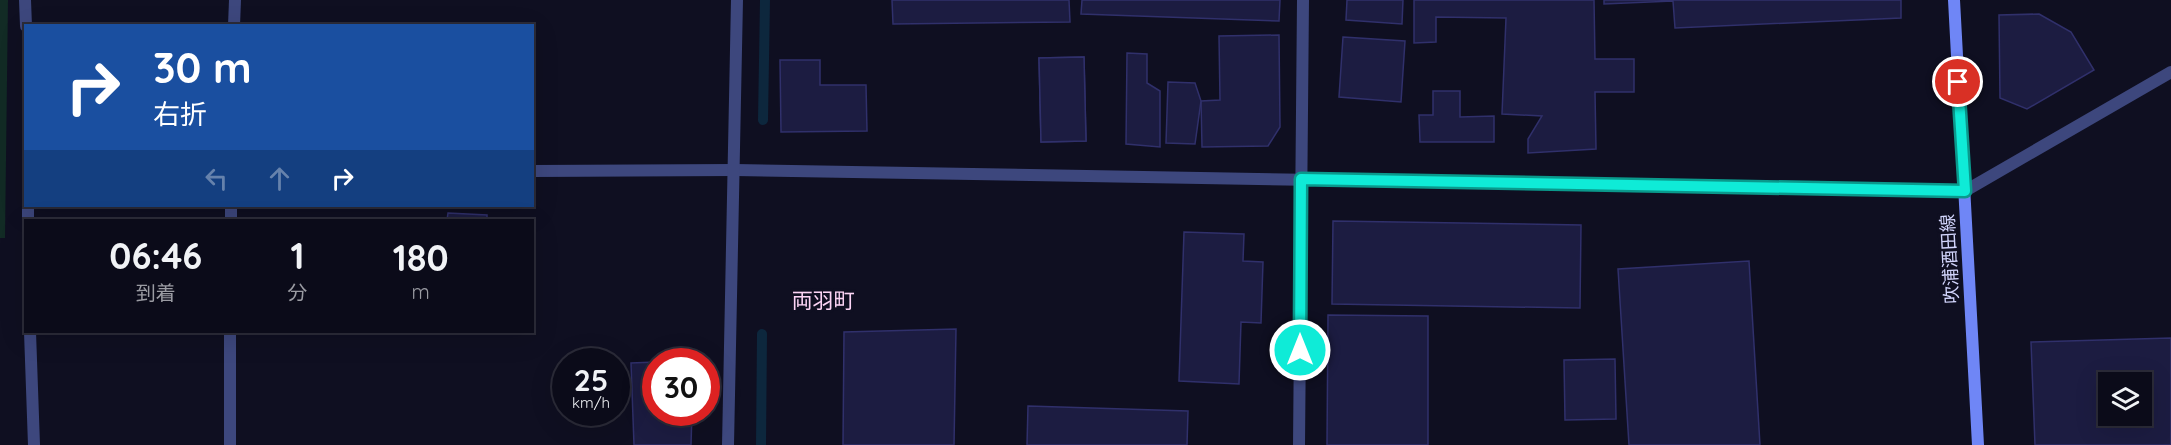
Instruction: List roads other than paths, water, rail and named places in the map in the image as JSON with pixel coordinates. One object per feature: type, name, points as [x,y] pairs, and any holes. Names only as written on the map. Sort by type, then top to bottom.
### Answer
[{"type":"main road","name":"吹浦酒田線","points":[[1954,0],[1978,445]]},
{"type":"street","points":[[25,0],[26,24]]},
{"type":"street","points":[[234,24],[235,0]]},
{"type":"street","points":[[728,445],[737,0]]},
{"type":"street","points":[[1299,445],[1303,0]]},
{"type":"street","points":[[534,171],[735,170],[1965,191],[2171,72]]},
{"type":"street","points":[[30,333],[34,445]]},
{"type":"street","points":[[230,333],[230,445]]},
{"type":"waterway","points":[[763,120],[765,0]]},
{"type":"waterway","points":[[761,445],[762,334]]},
{"type":"district","name":"両羽町","points":[[823,301]]}]
